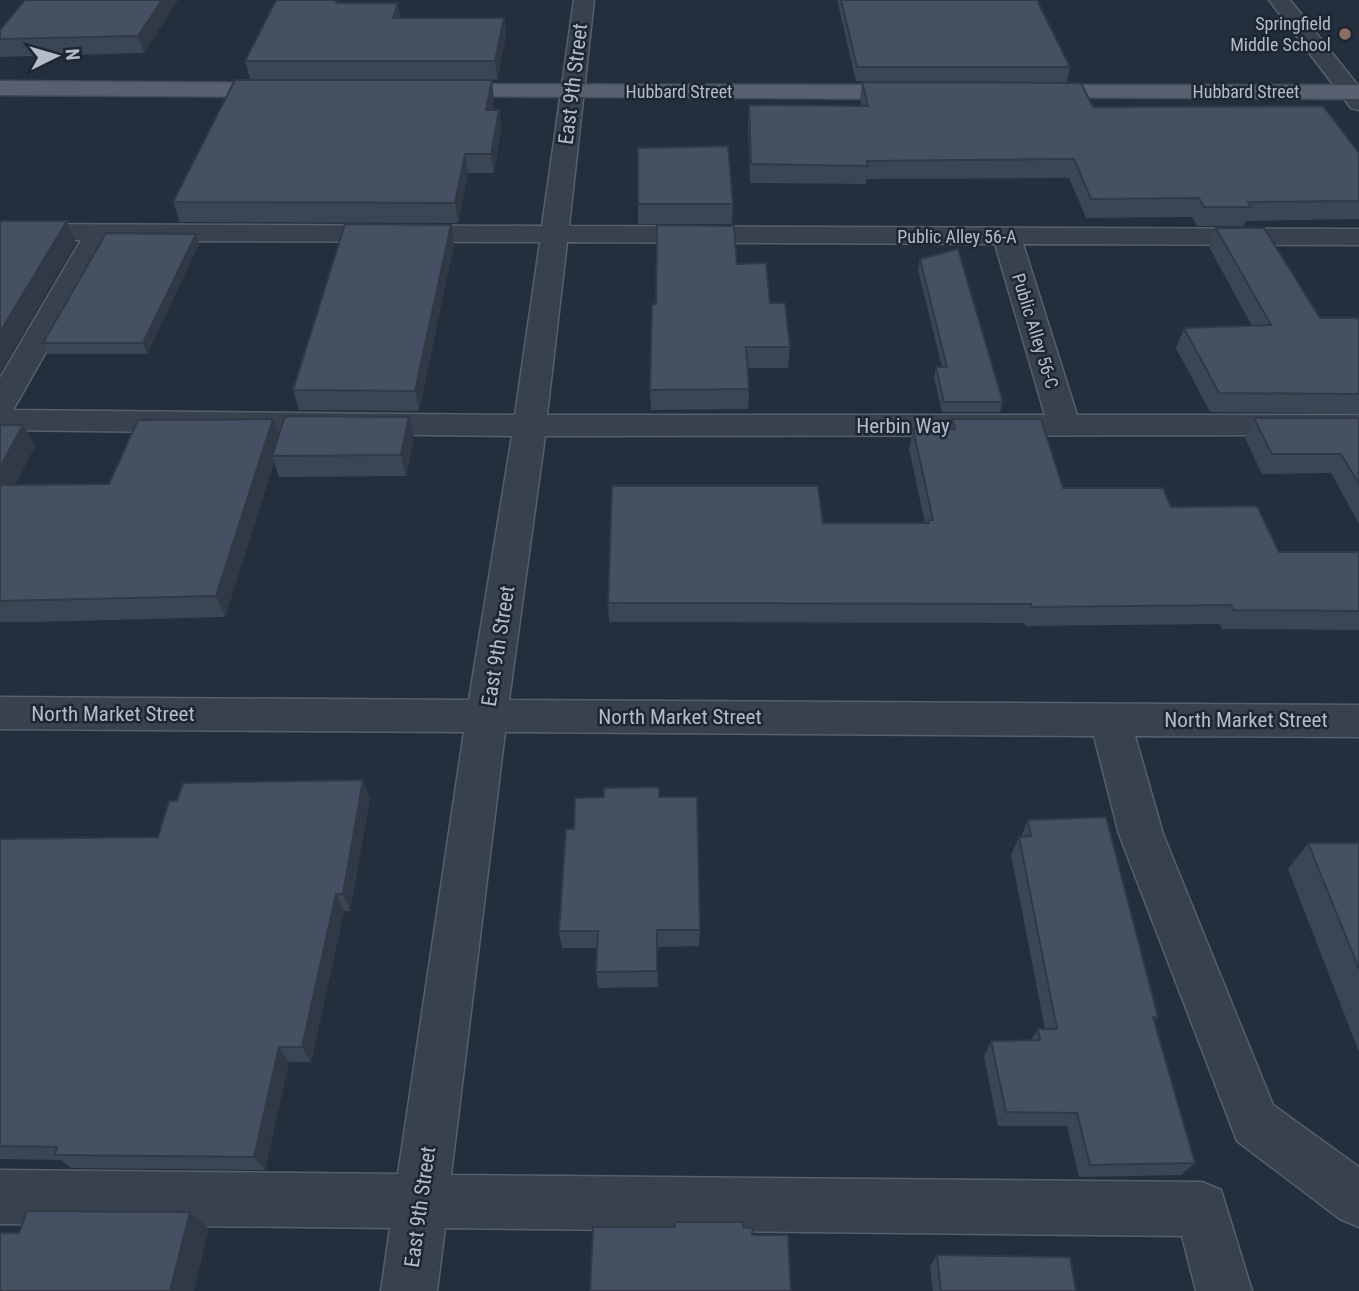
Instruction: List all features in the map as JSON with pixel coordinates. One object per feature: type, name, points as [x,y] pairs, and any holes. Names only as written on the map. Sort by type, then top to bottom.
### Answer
[{"type":"main road","points":[[0,88],[305,90]]},
{"type":"main road","name":"Hubbard Street","points":[[416,91],[940,92]]},
{"type":"main road","name":"Hubbard Street","points":[[1010,92],[1356,96]]},
{"type":"street","name":"East 9th Street","points":[[409,1291],[487,716],[530,426],[584,0]]},
{"type":"street","points":[[1279,0],[1356,96]]},
{"type":"street","name":"Public Alley 56-A","points":[[0,232],[1359,237]]},
{"type":"street","points":[[0,405],[100,232]]},
{"type":"street","name":"Public Alley 56-C","points":[[1006,237],[1064,426]]},
{"type":"street","name":"Herbin Way","points":[[0,420],[530,426],[1359,425]]},
{"type":"street","name":"North Market Street","points":[[0,713],[1359,721]]},
{"type":"street","points":[[1110,719],[1141,834],[1255,1123],[1359,1200]]},
{"type":"street","points":[[0,1197],[1202,1209],[1224,1291]]},
{"type":"building","points":[[25,0],[162,0],[138,36],[0,39],[0,30]]},
{"type":"building","points":[[276,0],[398,3],[393,18],[504,18],[495,61],[245,61]]},
{"type":"building","points":[[841,0],[1037,0],[1070,67],[857,67]]},
{"type":"building","points":[[235,80],[492,80],[486,110],[499,110],[491,154],[465,154],[455,203],[173,202]]},
{"type":"building","points":[[862,82],[1081,83],[1093,107],[1323,106],[1359,153],[1359,201],[1248,202],[1251,207],[1204,207],[1199,198],[1091,199],[1074,159],[867,161],[868,166],[751,164],[749,105],[868,106]]},
{"type":"building","points":[[728,146],[733,204],[638,204],[638,148]]},
{"type":"building","points":[[0,221],[67,221],[0,332]]},
{"type":"building","points":[[345,224],[451,225],[415,391],[293,390]]},
{"type":"building","points":[[657,225],[734,226],[737,264],[766,263],[770,303],[785,303],[790,347],[746,347],[749,389],[650,390],[652,304],[656,304]]},
{"type":"building","points":[[1216,228],[1264,228],[1320,318],[1359,318],[1359,394],[1219,393],[1184,328],[1271,325]]},
{"type":"building","points":[[106,233],[196,234],[143,343],[43,343]]},
{"type":"building","points":[[958,249],[1003,402],[944,402],[936,367],[947,367],[920,259]]},
{"type":"building","points":[[285,416],[409,417],[401,455],[272,456]]},
{"type":"building","points":[[1254,418],[1359,418],[1359,484],[1341,454],[1272,454]]},
{"type":"building","points":[[273,419],[216,596],[0,601],[0,485],[109,484],[138,420]]},
{"type":"building","points":[[952,419],[1041,419],[1063,488],[1163,488],[1171,507],[1257,506],[1279,552],[1359,552],[1359,611],[1233,610],[1231,605],[1032,607],[1031,604],[608,603],[612,486],[818,486],[823,523],[929,523],[928,520],[933,520],[913,429],[955,429]]},
{"type":"building","points":[[0,425],[23,425],[0,467]]},
{"type":"building","points":[[363,780],[343,894],[336,894],[302,1047],[279,1047],[254,1157],[55,1155],[57,1147],[0,1146],[0,839],[158,837],[169,801],[177,801],[183,783]]},
{"type":"building","points":[[659,787],[659,797],[697,797],[700,930],[657,930],[657,971],[596,972],[598,931],[559,931],[566,829],[574,829],[575,798],[604,797],[604,788]]},
{"type":"building","points":[[1106,817],[1158,1017],[1153,1017],[1195,1163],[1090,1165],[1077,1113],[1006,1112],[991,1041],[1040,1040],[1038,1029],[1057,1029],[1019,837],[1031,836],[1028,820]]},
{"type":"building","points":[[1308,843],[1359,843],[1359,969]]},
{"type":"building","points":[[27,1211],[190,1212],[170,1291],[0,1291],[0,1233],[19,1233]]},
{"type":"building","points":[[675,1222],[743,1222],[743,1227],[753,1228],[752,1235],[788,1235],[791,1291],[590,1291],[593,1227],[675,1227]]},
{"type":"building","points":[[937,1255],[1070,1257],[1076,1291],[941,1291]]},
{"type":"place","name":"Springfield Middle School","points":[[1345,34]]}]
